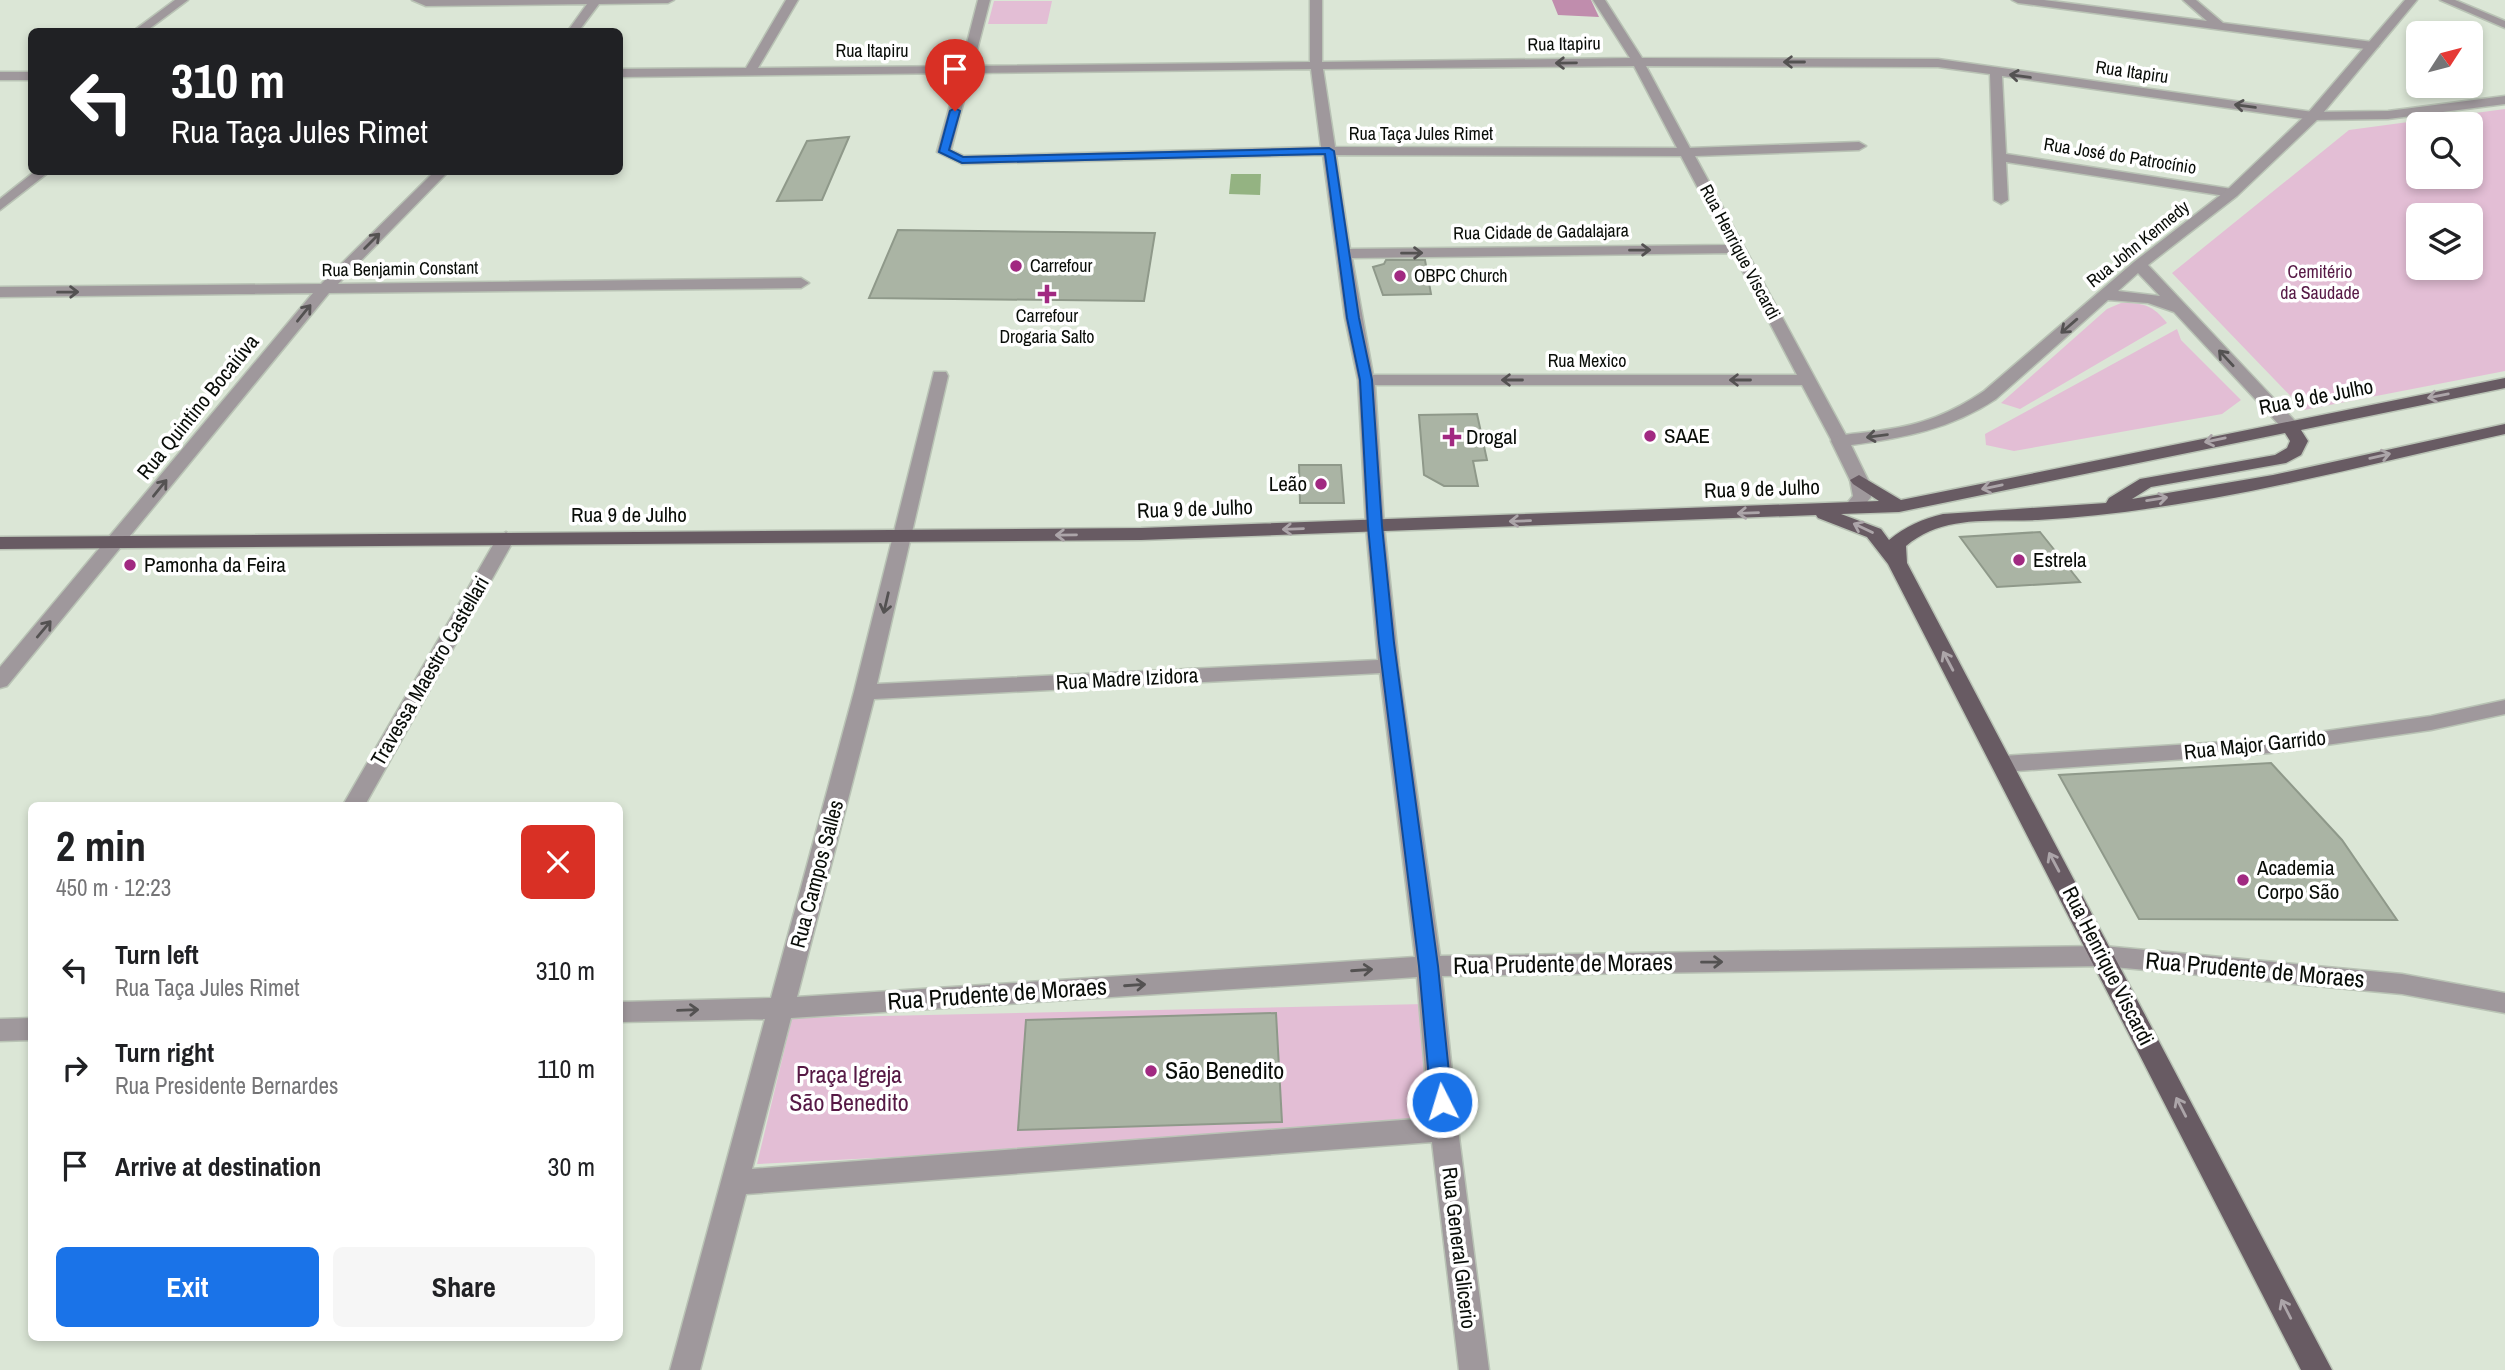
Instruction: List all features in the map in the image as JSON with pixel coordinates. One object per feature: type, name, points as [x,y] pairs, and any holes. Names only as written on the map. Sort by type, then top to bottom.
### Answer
[{"type":"main road","name":"Rua 9 de Julho","points":[[0,542],[1141,534],[1899,506],[2505,383]]},
{"type":"main road","points":[[2108,507],[2146,483],[2280,459],[2295,451],[2299,441],[2289,425]]},
{"type":"main road","points":[[1859,480],[1899,506],[1937,519],[2058,513],[2256,484],[2505,429]]},
{"type":"main road","name":"Rua Henrique Viscardi","points":[[1816,511],[1874,533],[1897,563],[2317,1370]]},
{"type":"main road","points":[[1897,563],[1896,544],[1905,535],[1937,519]]},
{"type":"street","points":[[143,28],[182,0]]},
{"type":"street","points":[[418,0],[426,3],[668,0]]},
{"type":"street","points":[[575,28],[596,0]]},
{"type":"street","points":[[750,71],[792,0]]},
{"type":"street","points":[[966,70],[984,0]]},
{"type":"street","name":"Rua General Glicerio","points":[[1315,0],[1316,65],[1353,318],[1366,380],[1375,526],[1389,666],[1429,966],[1444,1129],[1474,1370]]},
{"type":"street","name":"Rua Henrique Viscardi","points":[[1599,0],[1638,62],[1859,480]]},
{"type":"street","points":[[2018,0],[2373,46]]},
{"type":"street","points":[[2189,0],[2221,27]]},
{"type":"street","name":"Rua John Kennedy","points":[[1840,441],[1929,428],[1967,412],[2139,265],[2232,194],[2313,116],[2411,0]]},
{"type":"street","points":[[2446,0],[2505,25]]},
{"type":"street","name":"Rua Itapiru","points":[[623,73],[1638,62],[1938,63],[2313,116],[2388,115],[2505,100]]},
{"type":"street","name":"Rua Taça Jules Rimet","points":[[966,70],[944,152],[962,160],[1329,151],[1686,152],[1859,146]]},
{"type":"street","points":[[1996,72],[2001,200]]},
{"type":"street","points":[[0,76],[28,76]]},
{"type":"street","name":"Rua José do Patrocínio","points":[[2000,157],[2232,194]]},
{"type":"street","points":[[0,206],[38,175]]},
{"type":"street","name":"Rua Quintino Bocaiúva","points":[[0,681],[324,289],[438,175]]},
{"type":"street","name":"Rua Cidade de Gadalajara","points":[[1344,254],[1739,249]]},
{"type":"street","points":[[2139,265],[2289,425]]},
{"type":"street","name":"Rua Benjamin Constant","points":[[0,292],[801,283]]},
{"type":"street","points":[[2103,296],[2130,295],[2150,298],[2182,311]]},
{"type":"street","name":"Rua Campos Salles","points":[[685,1370],[865,692],[940,376]]},
{"type":"street","name":"Rua Mexico","points":[[1366,380],[1808,380]]},
{"type":"street","points":[[1853,507],[1862,497],[1859,480]]},
{"type":"street","name":"Travessa Maestro Castellari","points":[[356,802],[506,538]]},
{"type":"street","name":"Rua Madre Izidora","points":[[865,692],[1389,666]]},
{"type":"street","name":"Rua Major Garrido","points":[[2003,764],[2270,746],[2431,723],[2505,707]]},
{"type":"street","name":"Rua Prudente de Moraes","points":[[623,1012],[781,1008],[1429,966],[2103,956],[2402,984],[2505,1003]]},
{"type":"street","points":[[0,1030],[28,1029]]},
{"type":"street","points":[[733,1183],[1444,1129]]},
{"type":"green space","points":[[994,1],[1052,1],[1047,24],[988,24]]},
{"type":"green space","name":"Cemitério da Saudade","points":[[2505,109],[2505,371],[2304,410],[2172,273],[2349,130],[2406,122],[2406,189],[2483,189],[2483,112]]},
{"type":"green space","points":[[2121,303],[2147,306],[2167,323],[2020,409],[2001,403],[2107,309]]},
{"type":"green space","points":[[2177,329],[2181,340],[2241,400],[2222,414],[2014,451],[1986,445],[1985,434]]},
{"type":"green space","name":"Praça Igreja São Benedito","points":[[1425,1004],[1444,1129],[757,1164],[792,1018]]},
{"type":"shaded area","points":[[1552,0],[1591,0],[1599,17],[1558,15]]},
{"type":"shaded area","points":[[1231,174],[1261,174],[1260,195],[1229,194]]},
{"type":"building","points":[[849,137],[822,200],[777,201],[807,141]]},
{"type":"building","name":"Carrefour","points":[[898,230],[1155,233],[1144,301],[869,298]]},
{"type":"building","name":"OBPC Church","points":[[1386,260],[1425,260],[1431,294],[1383,295],[1373,267],[1384,264]]},
{"type":"building","name":"Drogal","points":[[1477,414],[1487,460],[1473,461],[1478,486],[1444,486],[1424,475],[1419,415]]},
{"type":"building","name":"Leão","points":[[1299,465],[1341,465],[1344,503],[1300,503]]},
{"type":"building","name":"Estrela","points":[[2040,532],[2080,582],[1997,587],[1960,537]]},
{"type":"building","name":"Academia Corpo São","points":[[2271,763],[2342,840],[2397,920],[2139,919],[2059,775]]},
{"type":"building","name":"São Benedito","points":[[1276,1013],[1282,1122],[1018,1130],[1026,1020]]},
{"type":"place","name":"Carrefour","points":[[1016,266]]},
{"type":"place","name":"OBPC Church","points":[[1400,276]]},
{"type":"place","name":"Carrefour Drogaria Salto","points":[[1047,294]]},
{"type":"place","name":"SAAE","points":[[1650,436]]},
{"type":"place","name":"Drogal","points":[[1452,437]]},
{"type":"place","name":"Leão","points":[[1321,484]]},
{"type":"place","name":"Estrela","points":[[2019,560]]},
{"type":"place","name":"Pamonha da Feira","points":[[130,565]]},
{"type":"place","name":"Academia Corpo São","points":[[2243,880]]},
{"type":"place","name":"São Benedito","points":[[1151,1071]]},
{"type":"route","points":[[955,111],[944,152],[962,160],[1329,151],[1353,318],[1366,380],[1375,526],[1389,666],[1429,966],[1442,1102]]}]
